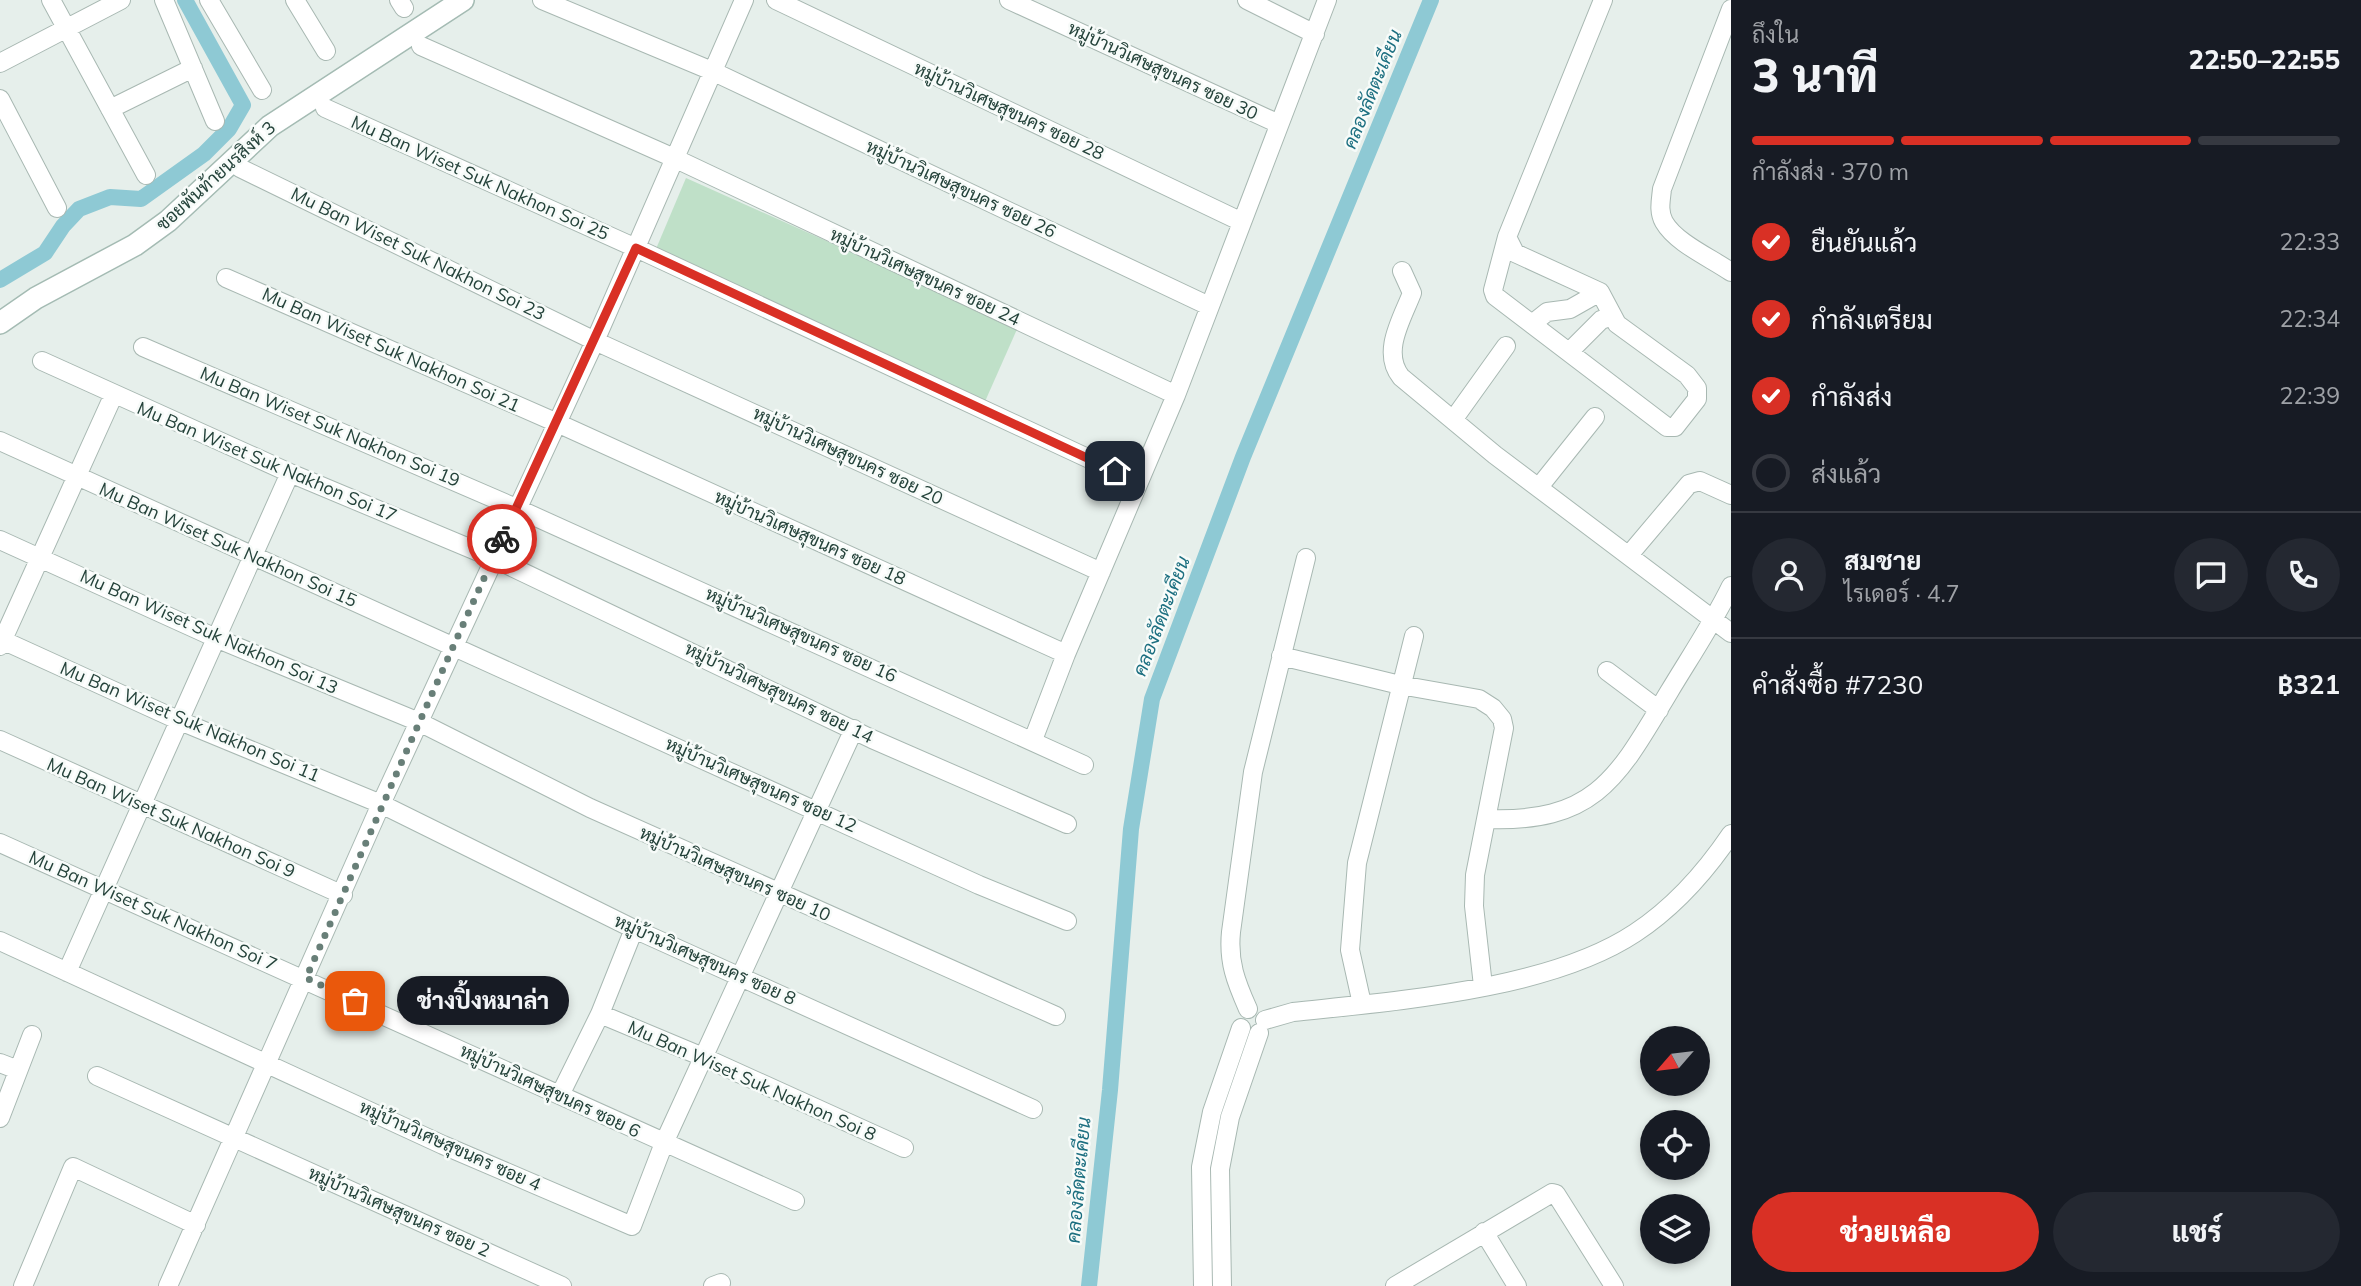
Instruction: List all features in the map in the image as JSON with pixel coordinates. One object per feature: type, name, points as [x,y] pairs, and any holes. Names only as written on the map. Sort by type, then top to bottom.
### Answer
[{"type":"street","points":[[51,0],[146,175]]},
{"type":"street","points":[[0,63],[121,0]]},
{"type":"street","points":[[164,0],[215,121]]},
{"type":"street","points":[[209,0],[262,90]]},
{"type":"street","points":[[295,0],[326,51]]},
{"type":"street","name":"ซอยพันท้ายนรสิงห์ 3","points":[[0,323],[36,298],[135,245],[168,221],[270,126],[463,0]]},
{"type":"street","name":"หมู่บ้านวิเศษสุขนคร ซอย 26","points":[[542,0],[712,71],[1209,306]]},
{"type":"street","points":[[168,1286],[381,804],[455,648],[555,422],[595,341],[744,0]]},
{"type":"street","name":"หมู่บ้านวิเศษสุขนคร ซอย 28","points":[[776,0],[1242,222]]},
{"type":"street","name":"หมู่บ้านวิเศษสุขนคร ซอย 30","points":[[1009,0],[1279,124]]},
{"type":"street","points":[[1247,0],[1315,34]]},
{"type":"street","points":[[1033,740],[1066,654],[1175,395],[1327,0]]},
{"type":"street","points":[[1507,237],[1516,253],[1600,292],[1617,324],[1687,375],[1698,388],[1696,402],[1675,427],[1667,427],[1494,295],[1507,237],[1603,0]]},
{"type":"street","points":[[1731,9],[1662,189],[1660,209],[1664,222],[1677,235],[1731,272]]},
{"type":"street","name":"หมู่บ้านวิเศษสุขนคร ซอย 24","points":[[421,46],[674,159],[1175,395]]},
{"type":"street","points":[[110,109],[193,68]]},
{"type":"street","points":[[0,99],[57,208]]},
{"type":"street","name":"Mu Ban Wiset Suk Nakhon Soi 25","points":[[325,108],[636,248],[1139,482]]},
{"type":"street","name":"Mu Ban Wiset Suk Nakhon Soi 23","points":[[240,168],[595,341]]},
{"type":"street","points":[[1402,271],[1412,293],[1390,355],[1392,366],[1453,419],[1539,487],[1731,633]]},
{"type":"street","name":"Mu Ban Wiset Suk Nakhon Soi 21","points":[[226,278],[555,422]]},
{"type":"street","points":[[1532,324],[1547,312],[1570,309],[1600,292]]},
{"type":"street","points":[[1569,352],[1601,320],[1612,316]]},
{"type":"street","name":"หมู่บ้านวิเศษสุขนคร ซอย 20","points":[[595,341],[1101,572]]},
{"type":"street","name":"Mu Ban Wiset Suk Nakhon Soi 19","points":[[143,346],[516,508]]},
{"type":"street","points":[[1453,419],[1506,346]]},
{"type":"street","name":"Mu Ban Wiset Suk Nakhon Soi 17","points":[[42,361],[290,473],[493,558]]},
{"type":"street","points":[[1,642],[114,394]]},
{"type":"street","points":[[1539,487],[1595,417]]},
{"type":"street","name":"หมู่บ้านวิเศษสุขนคร ซอย 18","points":[[555,422],[1066,654]]},
{"type":"street","name":"Mu Ban Wiset Suk Nakhon Soi 15","points":[[0,441],[455,648]]},
{"type":"street","points":[[67,972],[290,473]]},
{"type":"street","points":[[1629,555],[1689,484],[1700,481],[1731,495]]},
{"type":"street","name":"หมู่บ้านวิเศษสุขนคร ซอย 16","points":[[516,508],[1084,765]]},
{"type":"street","name":"Mu Ban Wiset Suk Nakhon Soi 13","points":[[0,540],[218,639],[419,722]]},
{"type":"street","name":"หมู่บ้านวิเศษสุขนคร ซอย 14","points":[[493,558],[854,729],[1067,824]]},
{"type":"street","points":[[1222,1286],[1222,1158],[1230,1117],[1243,1080],[1259,1010],[1248,1009],[1232,972],[1229,952],[1252,772],[1306,558]]},
{"type":"street","points":[[1487,819],[1525,820],[1551,816],[1593,796],[1611,781],[1714,622],[1731,586]]},
{"type":"street","points":[[1362,1004],[1350,950],[1357,863],[1414,636]]},
{"type":"street","name":"Mu Ban Wiset Suk Nakhon Soi 11","points":[[1,642],[180,721],[381,804]]},
{"type":"street","name":"หมู่บ้านวิเศษสุขนคร ซอย 12","points":[[455,648],[979,885],[1067,922]]},
{"type":"street","points":[[1281,656],[1401,685],[1479,699],[1502,719],[1504,729],[1475,875],[1474,906],[1483,986]]},
{"type":"street","points":[[1607,671],[1659,710]]},
{"type":"street","name":"หมู่บ้านวิเศษสุขนคร ซอย 10","points":[[419,722],[590,808],[1056,1016]]},
{"type":"street","points":[[664,1143],[854,729]]},
{"type":"street","name":"Mu Ban Wiset Suk Nakhon Soi 9","points":[[0,740],[343,895]]},
{"type":"street","name":"หมู่บ้านวิเศษสุขนคร ซอย 8","points":[[381,804],[634,929],[1032,1109]]},
{"type":"street","points":[[1203,1286],[1203,1156],[1212,1112],[1226,1072],[1255,1027],[1293,1012],[1483,986],[1570,964],[1636,933],[1699,877],[1731,834]]},
{"type":"street","name":"Mu Ban Wiset Suk Nakhon Soi 7","points":[[0,843],[306,978]]},
{"type":"street","points":[[560,1095],[600,1014],[634,929]]},
{"type":"street","name":"หมู่บ้านวิเศษสุขนคร ซอย 4","points":[[0,941],[443,1145],[632,1226],[664,1143]]},
{"type":"street","name":"หมู่บ้านวิเศษสุขนคร ซอย 6","points":[[306,978],[795,1201]]},
{"type":"street","name":"Mu Ban Wiset Suk Nakhon Soi 8","points":[[600,1014],[703,1057],[904,1148]]},
{"type":"street","points":[[0,1118],[32,1035]]},
{"type":"street","points":[[0,1063],[18,1070]]},
{"type":"street","points":[[1226,1072],[1243,1080]]},
{"type":"street","name":"หมู่บ้านวิเศษสุขนคร ซอย 2","points":[[97,1076],[562,1286]]},
{"type":"street","points":[[1203,1156],[1222,1158]]},
{"type":"street","points":[[23,1286],[73,1167],[196,1225]]},
{"type":"street","points":[[1400,1285],[1546,1195],[1556,1194],[1614,1286]]},
{"type":"street","points":[[1484,1232],[1517,1286]]},
{"type":"green space","points":[[686,178],[1018,327],[983,406],[653,256]]},
{"type":"waterway","points":[[0,280],[45,253],[63,226],[79,209],[110,197],[141,199],[204,154],[229,129],[243,105],[185,0]]},
{"type":"waterway","name":"คลองลัดตะเคียน","points":[[1089,1286],[1110,1090],[1131,829],[1152,699],[1243,457],[1431,0]]},
{"type":"way so far","points":[[355,1001],[306,978],[381,804],[455,648],[502,539]]},
{"type":"place","name":"ช่างปิ้งหมาล่า","points":[[355,1001]]},
{"type":"route","points":[[502,539],[636,248],[1115,471]]}]
